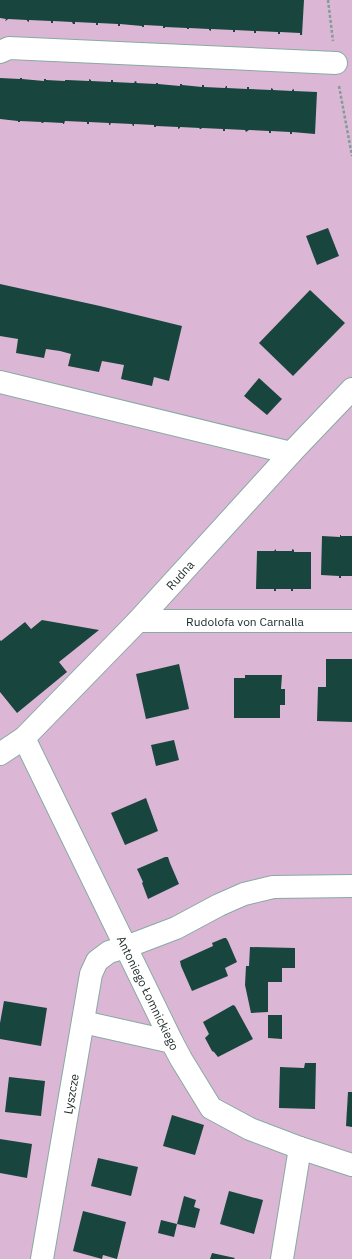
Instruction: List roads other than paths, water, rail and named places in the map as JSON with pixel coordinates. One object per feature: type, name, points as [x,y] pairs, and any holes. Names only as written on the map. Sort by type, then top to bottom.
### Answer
[{"type":"street","points":[[0,52],[9,48],[336,63]]},
{"type":"street","points":[[0,382],[292,453]]},
{"type":"street","name":"Rudna","points":[[0,754],[24,738],[138,621],[352,389]]},
{"type":"street","name":"Rudolofa von Carnalla","points":[[138,621],[352,621]]},
{"type":"street","name":"Antoniego Łomnickiego","points":[[24,738],[172,1042],[211,1108],[250,1129],[300,1148],[352,1165]]},
{"type":"street","points":[[126,948],[176,928],[244,894],[274,887],[352,886]]},
{"type":"street","name":"Lyszcze","points":[[42,1259],[91,974],[97,961],[109,952],[126,948]]},
{"type":"street","points":[[83,1022],[172,1042]]},
{"type":"street","points":[[282,1259],[300,1148]]}]
